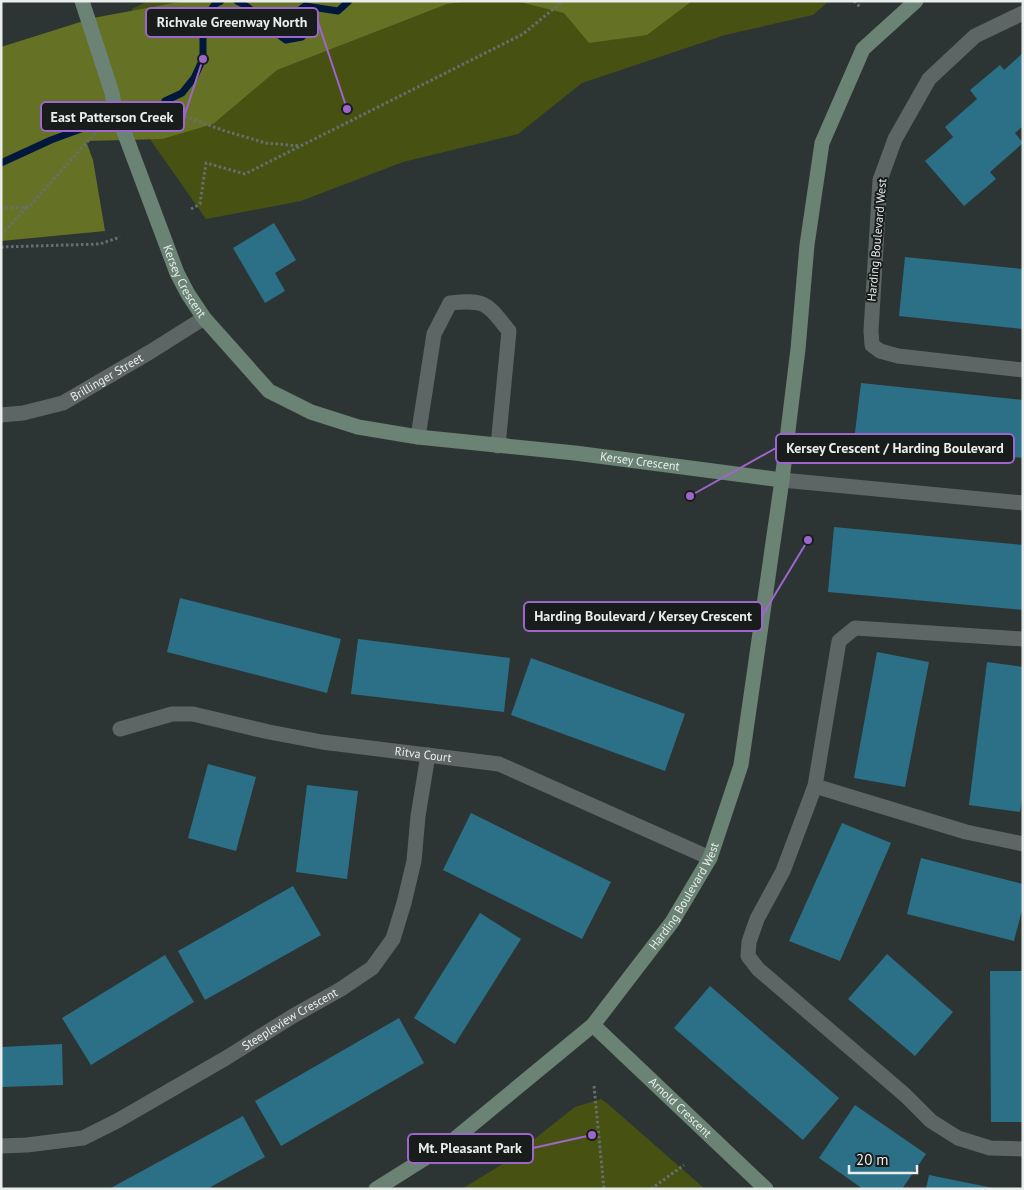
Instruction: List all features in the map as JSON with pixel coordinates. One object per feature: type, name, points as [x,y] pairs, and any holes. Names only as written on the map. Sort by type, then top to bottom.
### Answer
[{"type":"street","name":"Kersey Crescent","points":[[82,1],[112,93],[114,105],[177,273],[204,318],[269,392],[311,412],[358,427],[418,437],[575,453],[782,480]]},
{"type":"street","name":"Harding Boulevard West","points":[[376,1189],[451,1142],[593,1025],[672,922],[710,858],[741,764],[782,480],[798,349],[807,245],[822,143],[863,48],[916,1]]},
{"type":"street","name":"Harding Boulevard West","points":[[1023,13],[975,36],[929,79],[895,139],[880,180],[871,331],[872,345],[880,351],[898,356],[1023,370]]},
{"type":"street","points":[[418,437],[434,334],[450,303],[472,301],[488,306],[509,331],[498,446]]},
{"type":"street","name":"Brillinger Street","points":[[1,415],[63,403],[204,318]]},
{"type":"street","points":[[782,480],[1023,503]]},
{"type":"street","points":[[1023,638],[855,628],[839,641],[814,786],[783,871],[756,919],[749,942],[748,956],[758,969],[905,1095],[931,1121],[958,1138],[990,1148],[1023,1149]]},
{"type":"street","name":"Ritva Court","points":[[120,729],[172,714],[193,714],[322,742],[499,764],[710,858]]},
{"type":"street","name":"Steepleview Crescent","points":[[1,1146],[27,1145],[83,1138],[117,1122],[341,989],[372,968],[393,939],[404,903],[414,861],[418,816],[428,755]]},
{"type":"street","points":[[814,786],[966,832],[1023,844]]},
{"type":"street","name":"Arnold Crescent","points":[[593,1025],[766,1189]]},
{"type":"path","points":[[191,209],[200,204],[206,162],[245,174],[523,34],[563,1]]},
{"type":"path","points":[[854,1],[860,7]]},
{"type":"path","points":[[155,115],[184,116],[266,143],[302,146]]},
{"type":"path","points":[[1,235],[29,207],[96,132]]},
{"type":"path","points":[[1,208],[27,207]]},
{"type":"path","points":[[1,247],[100,244],[120,237]]},
{"type":"path","points":[[594,1086],[604,1189]]},
{"type":"path","points":[[651,1189],[684,1165]]},
{"type":"green space","points":[[148,1],[829,1],[813,15],[725,35],[582,83],[518,134],[403,162],[301,201],[206,219],[147,135],[132,9]]},
{"type":"green space","points":[[185,1],[469,1],[447,4],[277,70],[213,124],[162,139],[86,141],[93,160],[105,231],[1,241],[1,47],[93,18]]},
{"type":"green space","points":[[516,1],[692,1],[647,35],[589,43],[564,13]]},
{"type":"green space","points":[[601,1099],[705,1189],[462,1189],[504,1163],[575,1107]]},
{"type":"building","points":[[1023,53],[1023,126],[1015,133],[1023,143],[990,172],[996,179],[964,206],[925,161],[953,137],[945,127],[977,99],[970,90],[1000,65],[1004,70]]},
{"type":"building","points":[[274,223],[296,260],[275,273],[285,291],[265,303],[233,248]]},
{"type":"building","points":[[905,257],[1023,269],[1023,329],[899,316]]},
{"type":"building","points":[[861,383],[1023,400],[1023,458],[854,441]]},
{"type":"building","points":[[834,527],[1023,545],[1023,610],[828,592]]},
{"type":"building","points":[[180,598],[341,639],[327,693],[167,652]]},
{"type":"building","points":[[358,639],[510,658],[504,712],[351,694]]},
{"type":"building","points":[[877,652],[929,662],[905,787],[854,778]]},
{"type":"building","points":[[531,658],[685,714],[665,771],[511,715]]},
{"type":"building","points":[[987,662],[1023,667],[1023,791],[1020,812],[969,805]]},
{"type":"building","points":[[208,764],[256,777],[236,851],[188,838]]},
{"type":"building","points":[[307,785],[358,791],[347,879],[296,872]]},
{"type":"building","points":[[471,813],[611,882],[582,939],[443,870]]},
{"type":"building","points":[[842,823],[891,843],[840,961],[789,941]]},
{"type":"building","points":[[921,858],[1023,884],[1023,906],[1014,941],[907,914]]},
{"type":"building","points":[[293,886],[321,935],[205,1000],[178,951]]},
{"type":"building","points":[[480,913],[521,939],[455,1044],[414,1018]]},
{"type":"building","points":[[887,954],[953,1012],[915,1056],[848,999]]},
{"type":"building","points":[[165,955],[194,1002],[91,1065],[62,1018]]},
{"type":"building","points":[[990,971],[1023,971],[1023,1122],[991,1122]]},
{"type":"building","points":[[710,986],[839,1098],[803,1140],[674,1028]]},
{"type":"building","points":[[399,1018],[424,1063],[281,1146],[255,1101]]},
{"type":"building","points":[[62,1044],[63,1085],[1,1087],[1,1047]]},
{"type":"building","points":[[855,1105],[926,1154],[902,1189],[863,1189],[819,1158]]},
{"type":"building","points":[[243,1116],[265,1157],[207,1189],[109,1189]]},
{"type":"building","points":[[929,1175],[993,1188],[993,1189],[926,1189]]},
{"type":"waterway","points":[[165,101],[182,93],[194,78],[203,59],[203,21],[215,4],[221,1]]},
{"type":"waterway","points":[[237,1],[251,9],[286,40],[302,37],[298,11],[305,6],[338,11],[349,1]]},
{"type":"waterway","points":[[1,163],[51,140],[89,126]]},
{"type":"place","name":"East Patterson Creek","points":[[203,59]]},
{"type":"place","name":"Richvale Greenway North","points":[[347,109]]},
{"type":"place","name":"Kersey Crescent / Harding Boulevard","points":[[690,496]]},
{"type":"place","name":"Harding Boulevard / Kersey Crescent","points":[[808,540]]},
{"type":"place","name":"Mt. Pleasant Park","points":[[592,1135]]}]
